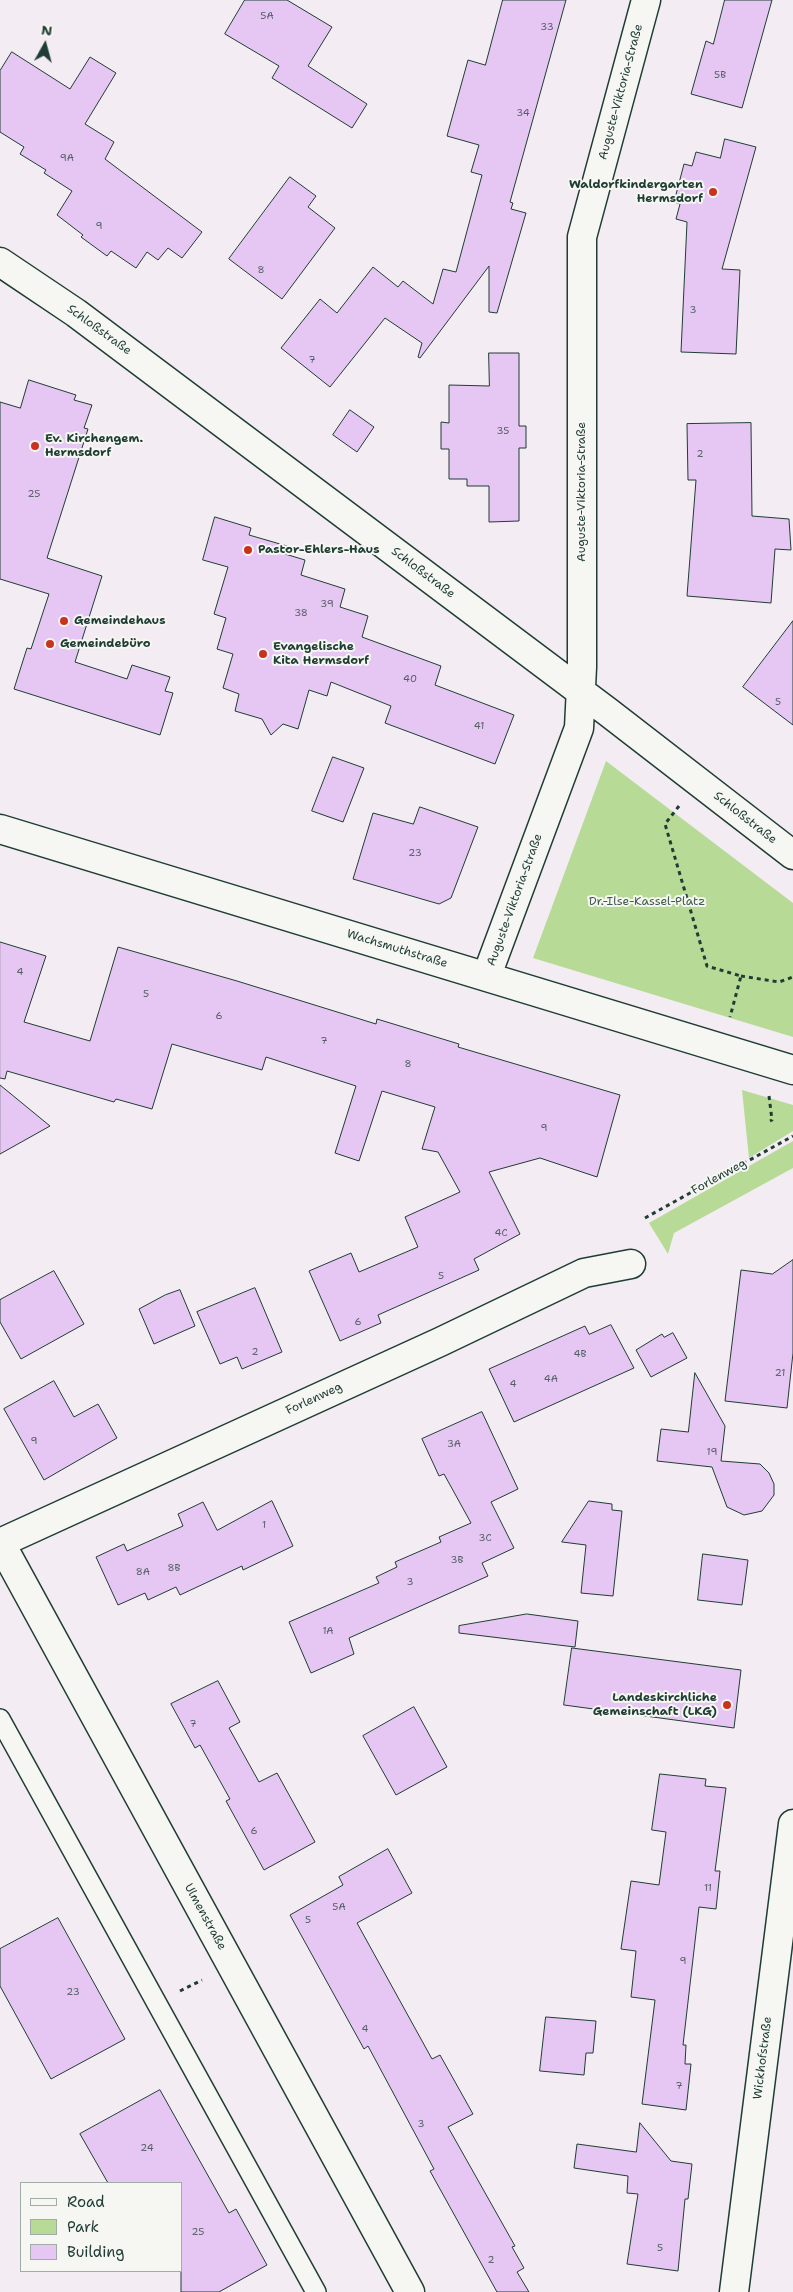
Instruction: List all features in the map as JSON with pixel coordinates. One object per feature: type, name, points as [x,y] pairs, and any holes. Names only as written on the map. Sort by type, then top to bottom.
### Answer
[{"type":"street","name":"Auguste-Viktoria-Straße","points":[[487,976],[579,728],[582,666],[582,237],[646,0]]},
{"type":"street","name":"Schloßstraße","points":[[0,262],[76,313],[580,692],[793,855]]},
{"type":"street","name":"Wachsmuthstraße","points":[[0,830],[793,1070]]},
{"type":"street","name":"Forlenweg","points":[[0,1543],[440,1342],[584,1273],[631,1264]]},
{"type":"street","name":"Ulmenstraße","points":[[0,1543],[410,2292]]},
{"type":"street","name":"Wickhofstraße","points":[[734,2292],[793,1824]]},
{"type":"lane","points":[[0,1719],[316,2292]]},
{"type":"path","points":[[680,805],[665,824],[707,966],[741,976],[779,982],[793,977]]},
{"type":"path","points":[[728,1025],[741,976]]},
{"type":"path","points":[[768,1089],[772,1120],[770,1120]]},
{"type":"path","name":"Forlenweg","points":[[646,1218],[793,1136]]},
{"type":"path","points":[[197,1982],[202,1980]]},
{"type":"green space","name":"Dr.-Ilse-Kassel-Platz","points":[[606,761],[793,903],[793,1037],[533,958]]},
{"type":"green space","points":[[742,1090],[793,1105],[793,1131],[749,1158]]},
{"type":"green space","points":[[793,1141],[793,1168],[674,1233],[668,1254],[649,1223]]},
{"type":"building","points":[[245,0],[287,0],[332,27],[308,66],[367,104],[352,128],[272,78],[279,66],[225,34]]},
{"type":"building","points":[[503,0],[566,0],[510,202],[513,203],[511,209],[526,213],[497,313],[489,312],[489,266],[420,358],[418,357],[422,343],[385,318],[330,387],[281,348],[320,299],[337,313],[373,267],[398,287],[403,281],[433,304],[443,269],[456,272],[482,175],[471,172],[479,145],[447,136],[468,60],[485,65]]},
{"type":"building","points":[[725,0],[772,0],[742,108],[691,94],[706,41],[713,44]]},
{"type":"building","points":[[12,52],[70,89],[90,57],[116,73],[85,124],[114,142],[105,159],[202,232],[182,258],[168,248],[158,260],[147,252],[136,268],[111,251],[107,256],[81,237],[83,235],[57,215],[72,191],[44,173],[46,170],[20,154],[24,147],[0,132],[0,71]]},
{"type":"building","points":[[725,139],[756,147],[722,269],[740,270],[736,354],[681,352],[687,222],[676,219],[680,204],[674,202],[684,164],[692,166],[696,152],[720,158]]},
{"type":"building","points":[[290,177],[316,196],[308,207],[335,228],[282,299],[229,259]]},
{"type":"building","points":[[489,353],[519,353],[519,426],[526,426],[526,448],[519,448],[519,521],[489,522],[489,486],[467,486],[467,479],[449,479],[449,449],[441,449],[441,422],[449,423],[449,385],[489,386]]},
{"type":"building","points":[[29,380],[76,395],[74,400],[92,405],[84,428],[88,429],[47,558],[102,576],[75,662],[127,679],[132,665],[170,677],[165,691],[173,693],[160,735],[14,689],[27,648],[31,649],[49,594],[0,579],[0,402],[20,408]]},
{"type":"building","points":[[350,410],[374,427],[357,452],[333,435]]},
{"type":"building","points":[[751,423],[752,516],[789,519],[791,550],[775,549],[771,603],[687,596],[696,480],[688,480],[687,424]]},
{"type":"building","points":[[215,517],[251,528],[249,535],[287,546],[285,554],[305,560],[301,575],[345,589],[340,607],[368,616],[362,637],[441,666],[435,685],[514,715],[495,764],[385,723],[391,706],[331,682],[327,696],[309,690],[298,729],[283,724],[271,735],[262,719],[235,711],[239,694],[223,688],[233,654],[217,649],[226,618],[214,614],[228,567],[203,560]]},
{"type":"building","points":[[793,621],[793,725],[743,687]]},
{"type":"building","points":[[333,757],[364,768],[343,822],[312,811]]},
{"type":"building","points":[[420,807],[478,827],[451,898],[439,904],[353,879],[373,813],[413,824]]},
{"type":"building","points":[[0,942],[46,956],[24,1022],[90,1041],[118,947],[376,1024],[377,1019],[459,1044],[458,1047],[620,1095],[597,1177],[540,1158],[489,1172],[520,1234],[474,1259],[479,1270],[378,1315],[381,1323],[340,1341],[309,1271],[351,1253],[359,1272],[418,1247],[405,1217],[460,1192],[438,1152],[422,1149],[435,1107],[382,1091],[359,1161],[335,1153],[356,1086],[266,1057],[262,1070],[172,1044],[152,1109],[116,1099],[114,1102],[7,1071],[5,1079],[0,1078]]},
{"type":"building","points":[[0,1085],[50,1126],[0,1154]]},
{"type":"building","points":[[793,1260],[793,1353],[787,1408],[725,1401],[741,1270],[772,1274]]},
{"type":"building","points":[[54,1271],[84,1324],[21,1359],[0,1322],[0,1300]]},
{"type":"building","points":[[255,1288],[282,1352],[242,1369],[237,1357],[220,1364],[197,1312]]},
{"type":"building","points":[[180,1290],[195,1326],[154,1344],[139,1309],[165,1295]]},
{"type":"building","points":[[611,1325],[634,1368],[514,1422],[489,1369],[585,1326],[589,1334]]},
{"type":"building","points":[[673,1333],[687,1358],[651,1377],[636,1350],[662,1334],[664,1337]]},
{"type":"building","points":[[695,1373],[725,1426],[721,1461],[760,1464],[769,1473],[774,1484],[774,1495],[762,1511],[744,1515],[727,1507],[712,1467],[657,1461],[661,1429],[688,1432]]},
{"type":"building","points":[[54,1381],[74,1417],[98,1404],[117,1438],[44,1480],[4,1409]]},
{"type":"building","points":[[482,1412],[518,1489],[491,1502],[514,1548],[482,1563],[488,1576],[349,1638],[354,1654],[311,1673],[289,1622],[379,1583],[376,1577],[397,1567],[395,1562],[441,1542],[439,1537],[471,1523],[444,1474],[439,1476],[422,1439]]},
{"type":"building","points":[[272,1501],[293,1546],[243,1570],[242,1566],[180,1595],[176,1587],[148,1600],[145,1593],[118,1605],[96,1557],[124,1544],[127,1551],[183,1526],[178,1514],[203,1502],[217,1530]]},
{"type":"building","points":[[589,1501],[612,1504],[612,1510],[622,1511],[613,1596],[581,1593],[586,1545],[562,1542]]},
{"type":"building","points":[[703,1554],[748,1560],[742,1605],[698,1600]]},
{"type":"building","points":[[527,1614],[578,1621],[575,1647],[459,1633],[459,1626]]},
{"type":"building","points":[[572,1648],[741,1670],[734,1728],[564,1705]]},
{"type":"building","points":[[218,1681],[240,1722],[229,1728],[259,1782],[277,1773],[315,1842],[264,1870],[226,1801],[230,1799],[200,1745],[195,1748],[171,1704]]},
{"type":"building","points":[[414,1707],[447,1767],[396,1795],[363,1736]]},
{"type":"building","points":[[660,1774],[706,1779],[705,1786],[726,1788],[715,1871],[720,1871],[716,1909],[699,1907],[683,2045],[686,2045],[685,2064],[691,2064],[686,2110],[642,2104],[655,2000],[631,1997],[636,1951],[621,1949],[631,1881],[659,1885],[666,1832],[652,1830]]},
{"type":"building","points":[[388,1849],[412,1893],[357,1923],[432,2059],[440,2055],[473,2114],[448,2127],[515,2246],[512,2247],[524,2268],[517,2272],[529,2292],[497,2292],[430,2171],[434,2169],[368,2046],[364,2049],[290,1915],[343,1885],[339,1877]]},
{"type":"building","points":[[58,1918],[125,2039],[51,2079],[0,1986],[0,1949]]},
{"type":"building","points":[[546,2017],[596,2021],[593,2053],[586,2053],[584,2075],[540,2071]]},
{"type":"building","points":[[160,2090],[229,2213],[236,2209],[267,2265],[219,2292],[181,2292],[182,2182],[107,2182],[80,2134]]},
{"type":"building","points":[[640,2123],[671,2161],[692,2164],[688,2199],[685,2199],[678,2271],[627,2264],[638,2194],[627,2193],[628,2176],[574,2168],[577,2144],[636,2152]]},
{"type":"place","name":"Waldorfkindergarten Hermsdorf","points":[[713,192]]},
{"type":"place","name":"Ev. Kirchengem. Hermsdorf","points":[[35,446]]},
{"type":"place","name":"Pastor-Ehlers-Haus","points":[[248,550]]},
{"type":"place","name":"Gemeindehaus","points":[[64,621]]},
{"type":"place","name":"Gemeindebüro","points":[[50,644]]},
{"type":"place","name":"Evangelische Kita Hermsdorf","points":[[263,654]]},
{"type":"place","name":"Landeskirchliche Gemeinschaft (LKG)","points":[[727,1705]]}]
